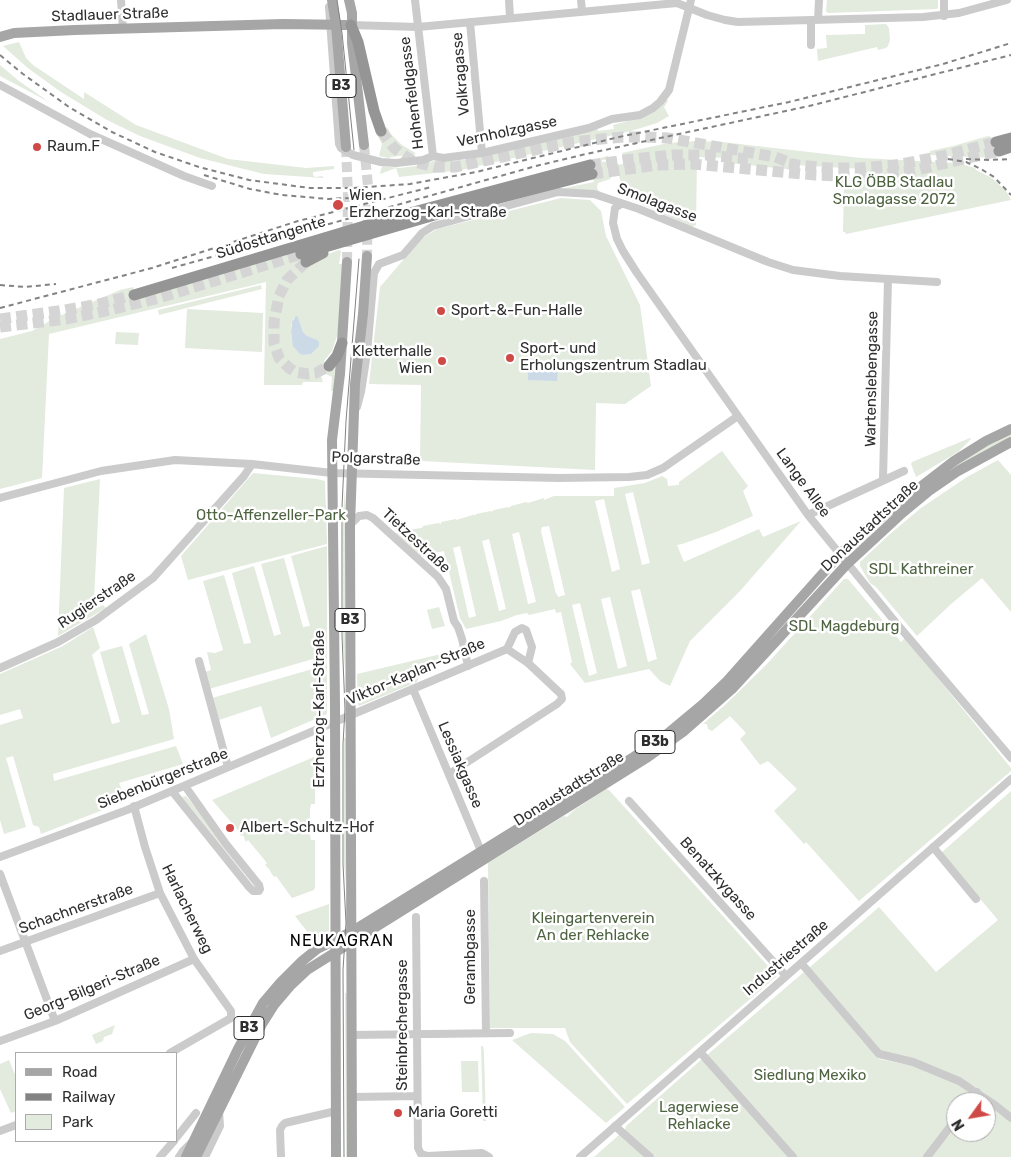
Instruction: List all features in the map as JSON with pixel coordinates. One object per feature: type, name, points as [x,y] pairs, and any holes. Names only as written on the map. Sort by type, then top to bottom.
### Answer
[{"type":"highway","points":[[351,25],[358,42],[374,112],[381,131]]},
{"type":"highway","points":[[1011,138],[998,146],[1011,147]]},
{"type":"highway","name":"Südosttangente","points":[[134,295],[391,218],[591,170],[334,244],[304,258]]},
{"type":"highway","points":[[328,366],[337,356],[342,343]]},
{"type":"main road","name":"B3","points":[[330,0],[343,146]]},
{"type":"main road","name":"B3","points":[[349,0],[352,13],[352,43],[364,145]]},
{"type":"main road","name":"Stadlauer Straße","points":[[0,36],[14,33],[123,29],[351,25]]},
{"type":"main road","name":"Erzherzog-Karl-Straße","points":[[352,1157],[350,525],[353,418],[367,256]]},
{"type":"main road","name":"Erzherzog-Karl-Straße","points":[[336,1157],[335,721],[332,473],[333,419],[340,374],[347,262]]},
{"type":"main road","name":"Donaustadtstraße","points":[[196,1157],[262,1024],[285,991],[307,970],[335,951],[351,936],[481,851],[632,758],[685,719],[727,681],[840,554],[866,529],[954,461],[1011,428]]},
{"type":"main road","name":"Donaustadtstraße","points":[[186,1157],[263,1003],[301,962],[317,949],[335,940],[351,936],[648,757],[683,732],[732,689],[848,564],[900,515],[929,491],[958,471],[1011,442]]},
{"type":"main road","points":[[307,970],[326,965],[330,967],[335,976]]},
{"type":"street","points":[[121,0],[123,29]]},
{"type":"street","name":"Hohenfeldgasse","points":[[415,0],[433,156]]},
{"type":"street","points":[[509,0],[510,18]]},
{"type":"street","points":[[581,0],[582,11]]},
{"type":"street","points":[[811,45],[819,0]]},
{"type":"street","points":[[944,0],[944,16]]},
{"type":"street","points":[[351,25],[418,27],[582,11],[630,3],[690,4],[707,15],[738,22],[944,16],[1007,0]]},
{"type":"street","name":"Vernholzgasse","points":[[343,146],[345,152],[381,162],[409,162],[433,156],[442,158],[482,153],[589,128],[612,119],[640,115],[660,102],[669,90],[690,4]]},
{"type":"street","name":"Volkragasse","points":[[470,22],[482,153]]},
{"type":"street","points":[[0,85],[90,134],[184,176],[212,186]]},
{"type":"street","name":"Smolagasse","points":[[379,264],[403,255],[422,233],[433,226],[558,192],[594,194],[793,270],[840,276],[937,282]]},
{"type":"street","name":"Lange Allee","points":[[621,204],[615,208],[613,223],[617,239],[623,251],[738,416],[808,514],[1011,758]]},
{"type":"street","name":"Erzherzog-Karl-Straße","points":[[353,418],[361,392],[370,325],[374,273],[379,264]]},
{"type":"street","name":"Wartenslebengasse","points":[[884,479],[888,279]]},
{"type":"street","name":"Polgarstraße","points":[[0,498],[101,471],[175,460],[252,464],[332,473],[629,478],[663,468],[738,416]]},
{"type":"street","name":"Rugierstraße","points":[[0,668],[58,642],[82,628],[125,600],[154,578],[244,476],[252,464]]},
{"type":"street","points":[[808,514],[904,471]]},
{"type":"street","name":"Tietzestraße","points":[[350,525],[359,516],[366,514],[373,518],[438,577],[446,589],[468,666]]},
{"type":"street","name":"Viktor-Kaplan-Straße","points":[[335,721],[413,690],[507,649],[515,632],[522,628],[526,630],[532,647],[528,663]]},
{"type":"street","name":"Viktor-Kaplan-Straße","points":[[449,774],[562,699],[561,694],[528,663],[507,649]]},
{"type":"street","points":[[199,661],[228,767]]},
{"type":"street","name":"Lessiakgasse","points":[[413,690],[481,851]]},
{"type":"street","name":"Siebenbürgerstraße","points":[[0,857],[185,786],[335,721]]},
{"type":"street","name":"Industriestraße","points":[[580,1157],[1011,779]]},
{"type":"street","points":[[172,791],[252,891],[259,891],[259,885],[226,844],[185,786]]},
{"type":"street","name":"Benatzkygasse","points":[[630,801],[786,976]]},
{"type":"street","name":"Harlacherweg","points":[[134,806],[160,892],[194,959],[231,1012],[231,1018],[172,1052]]},
{"type":"street","points":[[932,847],[976,899]]},
{"type":"street","points":[[0,874],[54,1021]]},
{"type":"street","name":"Gerambgasse","points":[[484,881],[486,1033]]},
{"type":"street","name":"Schachnerstraße","points":[[0,951],[160,892]]},
{"type":"street","name":"Steinbrechergasse","points":[[416,917],[418,1148],[422,1154],[428,1156],[482,1153],[489,1157]]},
{"type":"street","name":"Georg-Bilgeri-Straße","points":[[0,1041],[54,1021],[194,959]]},
{"type":"street","points":[[801,963],[879,1054],[936,1070],[977,1092]]},
{"type":"street","points":[[351,1035],[510,1033]]},
{"type":"street","points":[[700,1052],[793,1157]]},
{"type":"street","points":[[351,1098],[417,1096]]},
{"type":"street","points":[[996,1107],[1011,1118]]},
{"type":"street","points":[[206,1157],[220,1126],[218,1111]]},
{"type":"street","points":[[281,1157],[280,1130],[285,1123],[336,1112]]},
{"type":"street","points":[[178,1136],[196,1113]]},
{"type":"street","points":[[0,1131],[15,1125]]},
{"type":"street","points":[[615,1126],[645,1156]]},
{"type":"street","points":[[927,1157],[946,1132]]},
{"type":"street","name":"Donaustadtstraße","points":[[180,1157],[194,1140]]},
{"type":"street","points":[[160,1157],[173,1142]]},
{"type":"green space","points":[[827,0],[938,0],[938,7],[937,9],[828,13],[826,11]]},
{"type":"green space","points":[[886,24],[889,28],[890,40],[886,48],[878,50],[877,47],[818,61],[817,49],[827,48],[826,35],[865,34],[865,25]]},
{"type":"green space","points":[[19,42],[26,58],[33,65],[84,99],[84,92],[136,125],[228,159],[306,168],[334,166],[334,169],[313,172],[315,177],[322,176],[324,178],[264,174],[200,158],[140,136],[107,120],[61,92],[29,69],[3,46]]},
{"type":"green space","points":[[0,65],[19,81],[49,102],[0,76]]},
{"type":"green space","points":[[666,98],[668,101],[664,107],[669,116],[657,123],[631,131],[461,170],[399,177],[396,168],[380,174],[382,166],[400,168],[424,165],[433,161],[466,160],[597,128],[598,131],[614,129],[613,125],[628,121],[628,119]]},
{"type":"green space","points":[[387,127],[402,145],[416,154],[389,158],[379,156],[382,144],[377,134]]},
{"type":"green space","points":[[988,136],[991,137],[997,158],[930,155],[930,151]]},
{"type":"green space","name":"KLG ÖBB Stadlau Smolagasse 2072","points":[[722,142],[861,158],[957,163],[975,168],[992,178],[1006,191],[1011,200],[846,234],[843,232],[844,183],[862,183],[862,169],[795,165],[794,170],[731,163],[731,158],[697,157],[696,225],[692,227],[623,196],[617,165],[624,164],[622,153],[668,143]]},
{"type":"green space","points":[[608,156],[609,159],[602,160],[602,162],[609,161],[610,167],[614,166],[615,172],[610,179],[598,183],[597,188],[599,191],[610,196],[560,189],[594,182],[589,161]]},
{"type":"green space","name":"Sport- und Erholungszentrum Stadlau","points":[[561,198],[590,200],[601,211],[606,236],[640,305],[651,386],[625,404],[596,403],[595,470],[422,461],[420,463],[421,385],[369,384],[380,287],[422,238],[437,229]]},
{"type":"green space","points":[[298,250],[326,255],[341,251],[339,264],[343,264],[338,333],[332,351],[324,361],[330,371],[336,368],[334,391],[331,391],[332,377],[326,374],[321,376],[323,382],[303,382],[302,385],[264,385],[266,282],[49,334],[42,478],[0,489],[0,339],[32,331],[55,318],[120,290],[133,287],[134,290]],"holes":[[[294,318],[299,320],[303,332],[307,336],[311,354],[304,355],[291,336],[291,325]]]},
{"type":"green space","points":[[261,285],[262,289],[159,315],[158,310]]},
{"type":"green space","points":[[187,309],[263,313],[262,352],[185,348]]},
{"type":"green space","points":[[116,332],[139,333],[138,345],[115,344]]},
{"type":"green space","points":[[1011,434],[1011,438],[1004,441],[855,549],[881,524],[939,476],[985,447]]},
{"type":"green space","points":[[970,438],[958,452],[916,477],[912,462]]},
{"type":"green space","points":[[722,451],[748,486],[743,491],[753,516],[716,532],[677,545],[684,562],[759,529],[763,537],[801,521],[740,591],[690,641],[670,686],[660,681],[649,669],[585,683],[570,664],[572,662],[561,612],[556,613],[555,609],[529,615],[527,613],[517,615],[501,621],[466,629],[460,618],[444,551],[418,557],[395,533],[438,523],[441,524],[441,522],[509,508],[544,498],[544,500],[554,496],[614,496],[614,488],[645,483],[662,476],[667,479],[668,486],[679,485],[679,482]],"holes":[[[633,492],[650,563],[642,565],[625,494]],[[604,499],[620,569],[612,572],[595,501]],[[549,526],[565,595],[558,597],[556,594],[541,531],[542,527]],[[519,532],[536,602],[528,604],[512,534]],[[489,539],[506,609],[499,611],[482,541]],[[460,546],[476,616],[469,618],[453,548]],[[640,589],[657,659],[648,662],[631,591]],[[610,597],[627,666],[618,669],[601,599]],[[580,603],[597,673],[589,676],[572,605]]]},
{"type":"green space","name":"SDL Kathreiner","points":[[998,460],[1011,475],[1011,612],[982,578],[917,636],[876,587],[870,583],[860,566],[860,562],[921,508],[967,477]]},
{"type":"green space","name":"Otto-Affenzeller-Park","points":[[253,473],[325,481],[327,544],[188,580],[181,556]]},
{"type":"green space","points":[[100,479],[94,599],[99,607],[103,605],[106,608],[58,636],[64,488]]},
{"type":"green space","points":[[345,489],[345,670],[343,646],[343,513]]},
{"type":"green space","points":[[327,546],[327,714],[271,738],[261,706],[219,720],[212,698],[316,668],[313,659],[209,689],[205,672],[211,670],[207,652],[215,653],[223,650],[203,581],[224,575],[244,644],[251,643],[232,573],[254,566],[274,636],[281,634],[261,564],[284,558],[303,627],[310,626],[291,556]]},
{"type":"green space","name":"SDL Magdeburg","points":[[844,579],[848,579],[901,642],[905,638],[1011,768],[1011,771],[859,901],[806,842],[804,844],[774,811],[797,789],[768,761],[760,765],[740,739],[746,733],[730,716],[712,731],[708,729],[707,724],[703,724],[767,664]]},
{"type":"green space","points":[[439,607],[445,626],[432,629],[427,610]]},
{"type":"green space","points":[[93,627],[100,648],[92,655],[112,724],[120,722],[100,652],[122,646],[142,715],[149,714],[129,644],[146,634],[169,709],[174,739],[53,774],[54,781],[176,746],[183,764],[119,783],[126,801],[41,834],[39,827],[33,825],[13,756],[6,758],[26,827],[4,834],[0,820],[0,725],[23,718],[20,709],[0,715],[0,674],[63,646]]},
{"type":"green space","points":[[458,650],[460,657],[420,673],[417,682],[358,705],[357,674]]},
{"type":"green space","points":[[344,738],[346,738],[346,885],[344,864]]},
{"type":"green space","points":[[314,757],[315,804],[311,804],[310,809],[310,835],[311,840],[315,840],[315,887],[314,890],[292,898],[276,876],[274,877],[265,865],[267,863],[248,840],[246,842],[243,835],[241,836],[212,800]]},
{"type":"green space","name":"Kleingartenverein An der Rehlacke","points":[[606,789],[609,790],[777,976],[627,1104],[570,1042],[565,1028],[490,1028],[488,863],[564,816],[567,817],[574,810]]},
{"type":"green space","name":"Siedlung Mexiko","points":[[1011,791],[1011,1113],[996,1102],[996,1092],[983,1092],[942,1070],[913,1059],[882,1053],[809,968],[879,907],[936,972],[998,920],[941,853]]},
{"type":"green space","points":[[186,796],[259,885],[259,889],[253,888],[254,886],[182,797]]},
{"type":"green space","points":[[329,904],[329,931],[320,940],[313,939],[295,916]]},
{"type":"green space","name":"Siedlung Mexiko","points":[[804,972],[879,1059],[914,1066],[949,1079],[970,1092],[946,1092],[946,1126],[923,1157],[797,1157],[707,1055]]},
{"type":"green space","points":[[345,993],[348,993],[348,1157],[346,1157]]},
{"type":"green space","points":[[115,1025],[112,1034],[104,1037],[103,1041],[96,1044],[92,1035]]},
{"type":"green space","points":[[531,1033],[553,1034],[565,1041],[625,1107],[606,1123],[512,1040]]},
{"type":"green space","points":[[481,1046],[483,1046],[484,1053],[486,1121],[483,1121]]},
{"type":"green space","name":"Lagerwiese Rehlacke","points":[[702,1059],[789,1157],[655,1157],[625,1130],[626,1126]]},
{"type":"green space","points":[[9,1060],[15,1075],[15,1111],[11,1113],[0,1089],[0,1064]]},
{"type":"green space","points":[[461,1061],[478,1061],[479,1092],[462,1092]]},
{"type":"green space","points":[[996,1110],[1011,1121],[1011,1157],[930,1157],[946,1136],[946,1142],[996,1142]]},
{"type":"green space","points":[[620,1134],[645,1157],[594,1157]]},
{"type":"water","points":[[296,316],[303,332],[319,342],[319,346],[311,354],[300,354],[293,346],[292,322]]},
{"type":"water","points":[[528,369],[558,370],[557,381],[528,380]]},
{"type":"tunnel","points":[[381,131],[394,148],[405,156],[415,162],[435,167],[455,167],[572,142],[623,137],[668,138],[775,157],[796,165]]},
{"type":"tunnel","points":[[789,164],[828,168],[895,165],[943,156],[996,142]]},
{"type":"tunnel","points":[[364,145],[368,186],[367,256]]},
{"type":"tunnel","points":[[346,147],[348,195],[347,262]]},
{"type":"tunnel","points":[[592,174],[657,165],[692,164],[815,175],[863,177],[916,170],[999,151]]},
{"type":"tunnel","points":[[590,165],[672,155],[706,155],[748,159]]},
{"type":"tunnel","points":[[0,327],[66,319],[159,298],[301,254]]},
{"type":"tunnel","points":[[306,262],[287,280],[279,296],[274,322],[274,343],[279,358],[295,372],[316,373],[329,366]]},
{"type":"tunnel","points":[[0,319],[99,304],[134,295]]},
{"type":"tram line","points":[[337,0],[354,150]]},
{"type":"tram line","points":[[344,1157],[343,970],[346,923],[343,864],[343,744],[345,709],[342,636],[342,507],[346,421],[359,259]]},
{"type":"railway","points":[[0,55],[69,107],[112,132],[155,152],[199,167],[249,180],[310,188],[352,188],[410,184],[476,172],[619,137],[789,102],[943,64],[1011,43]]},
{"type":"railway","points":[[172,268],[536,166],[809,106],[1011,55]]},
{"type":"railway","points":[[948,159],[966,162],[981,169],[994,177],[1011,195]]},
{"type":"railway","points":[[966,159],[1011,159]]},
{"type":"railway","points":[[204,175],[250,189],[282,195],[328,199],[368,197]]},
{"type":"railway","points":[[0,308],[152,268],[298,221],[431,187]]},
{"type":"railway","points":[[0,285],[25,287],[56,284]]},
{"type":"place","name":"Raum.F","points":[[37,147]]},
{"type":"place","name":"Wien Erzherzog-Karl-Straße","points":[[338,205]]},
{"type":"place","name":"Sport-&-Fun-Halle","points":[[441,311]]},
{"type":"place","name":"Sport- und Erholungszentrum Stadlau","points":[[510,358]]},
{"type":"place","name":"Kletterhalle Wien","points":[[442,361]]},
{"type":"place","name":"Albert-Schultz-Hof","points":[[230,828]]},
{"type":"place","name":"Maria Goretti","points":[[398,1113]]},
{"type":"district","name":"NEUKAGRAN","points":[[342,941]]}]
